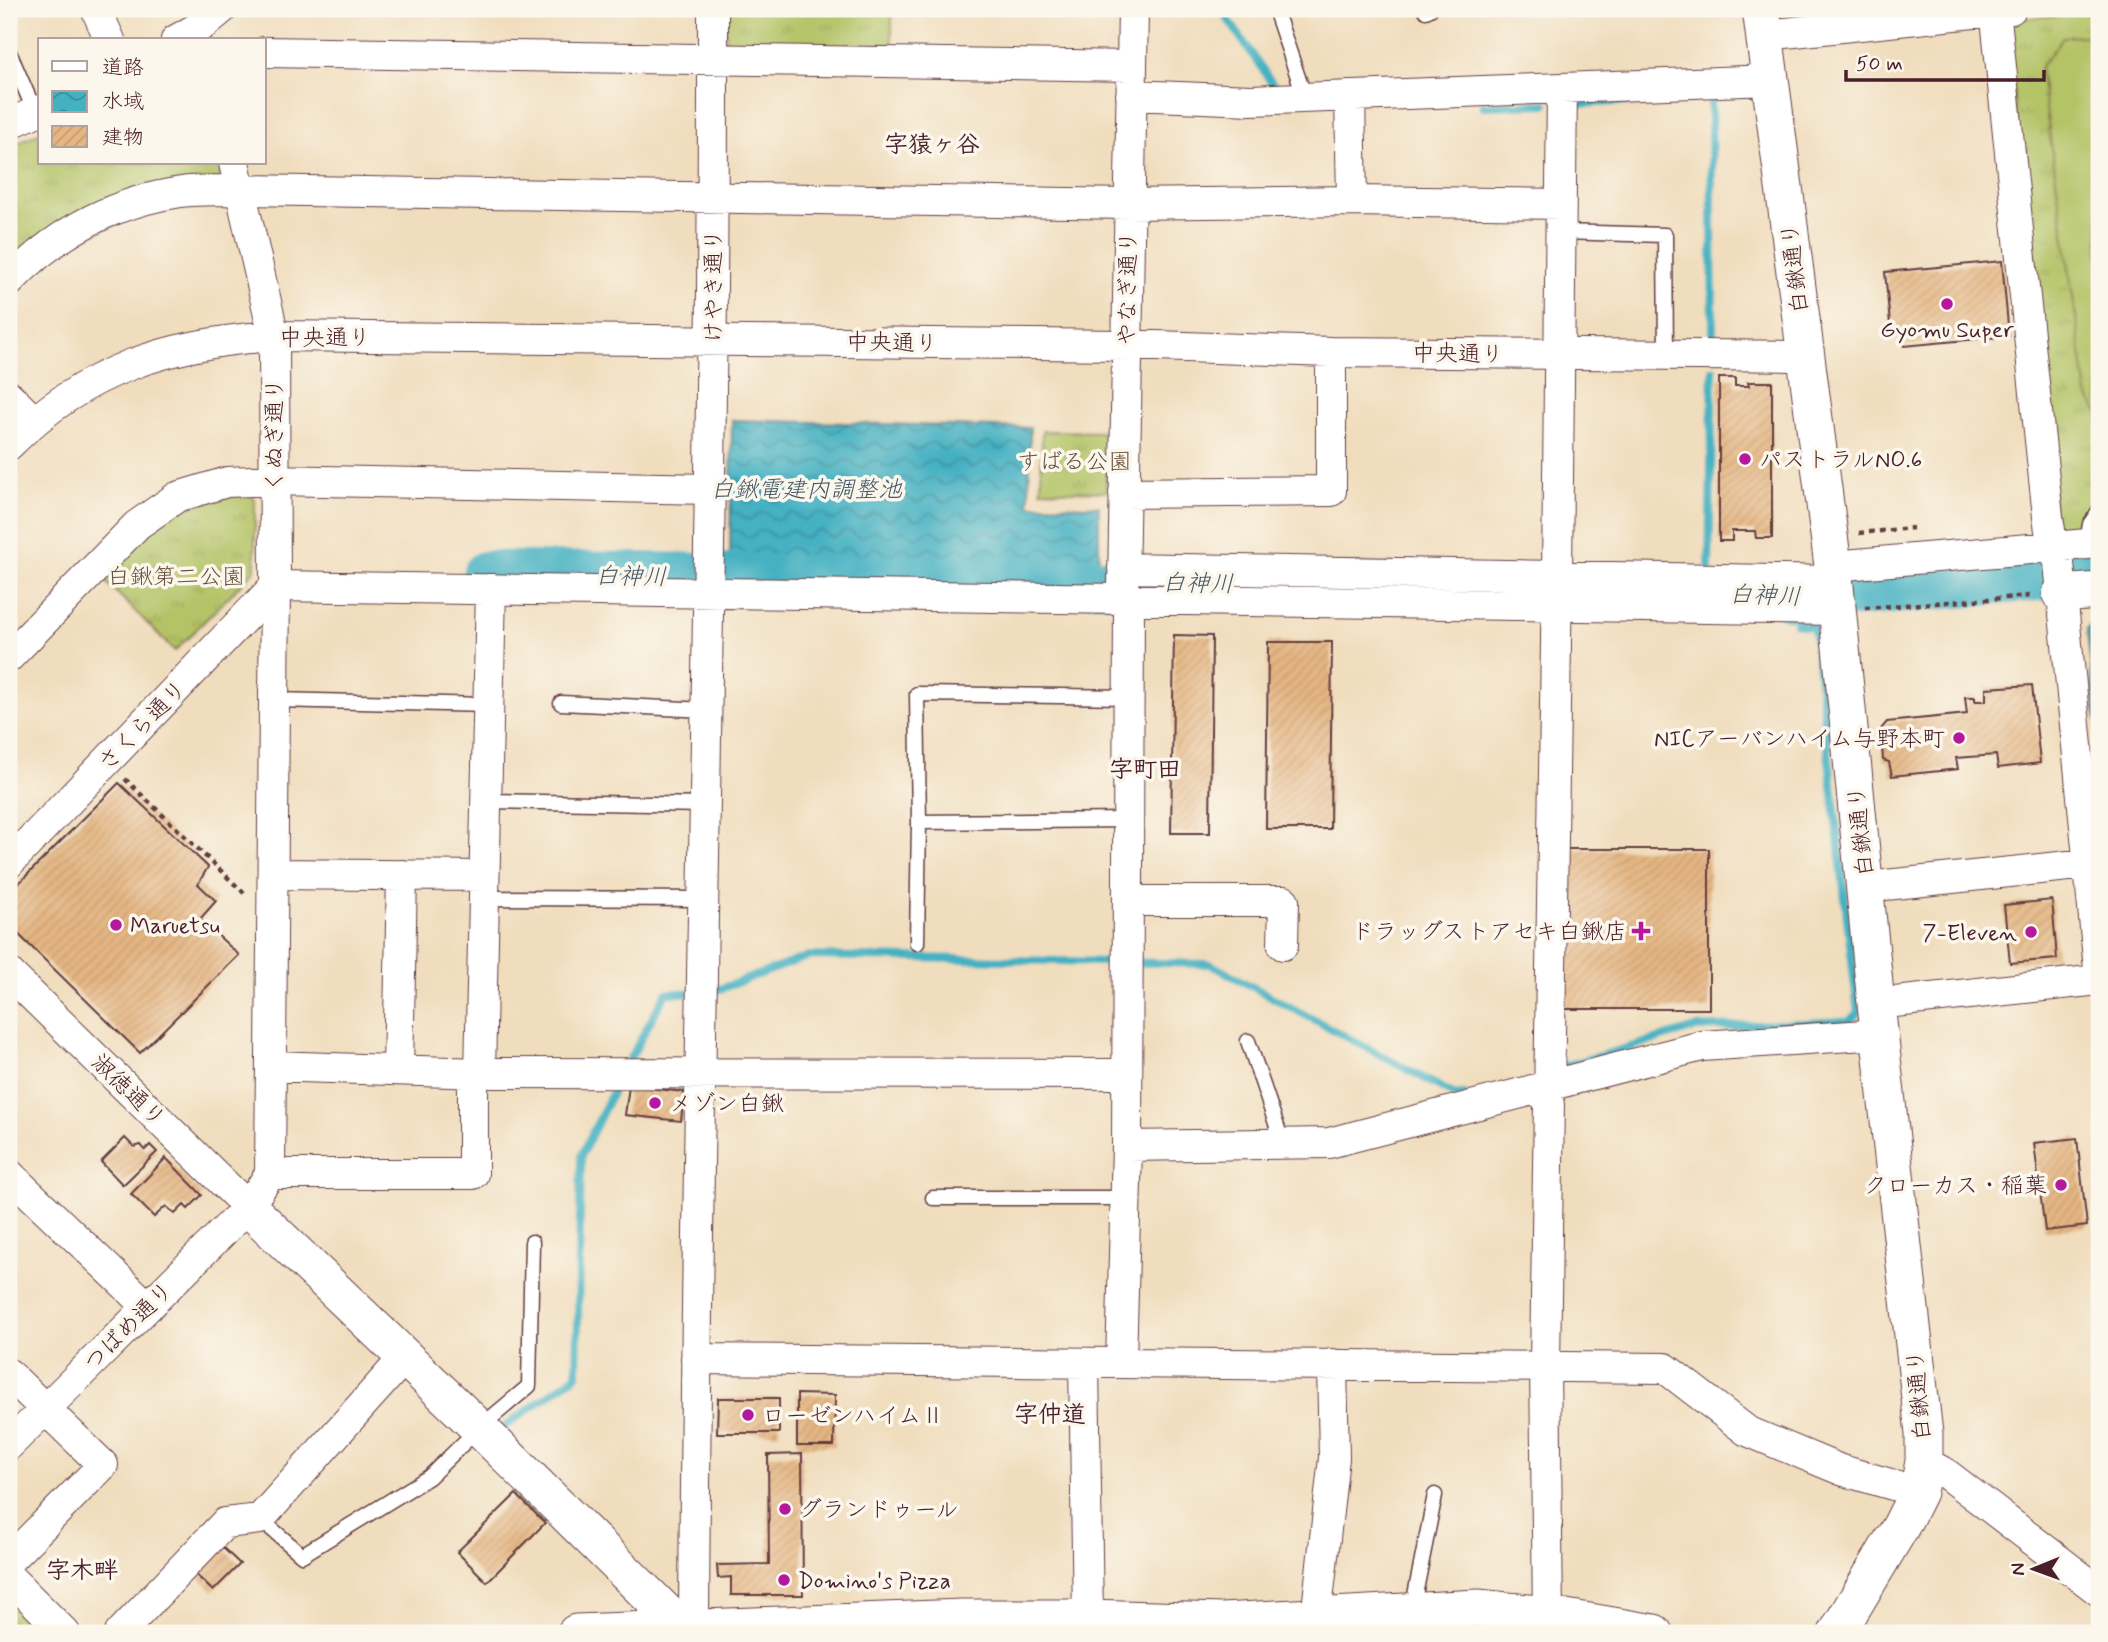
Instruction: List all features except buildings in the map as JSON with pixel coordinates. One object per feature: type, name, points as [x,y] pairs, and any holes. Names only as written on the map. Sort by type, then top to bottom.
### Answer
[{"type":"street","points":[[96,9],[109,38]]},
{"type":"street","name":"けやき通り","points":[[690,1630],[713,340],[713,9]]},
{"type":"street","name":"やなぎ通り","points":[[1121,1363],[1128,901],[1124,493],[1133,9]]},
{"type":"street","points":[[1763,22],[2001,9],[2048,517],[2059,573],[2099,969]]},
{"type":"street","points":[[179,38],[208,21]]},
{"type":"street","name":"白鍬通り","points":[[1763,22],[1804,356],[1840,593],[1878,1020],[1924,1434],[1921,1477],[1901,1526],[1837,1633]]},
{"type":"street","points":[[266,52],[1132,66]]},
{"type":"street","points":[[1131,95],[1251,100],[1771,80]]},
{"type":"street","points":[[1548,1615],[1545,1365],[1562,88]]},
{"type":"street","points":[[1350,96],[1352,201]]},
{"type":"street","points":[[9,282],[32,257],[67,233],[106,212],[145,199],[237,177],[713,197],[1129,204],[1352,201],[1560,218]]},
{"type":"street","name":"くぬぎ通り","points":[[237,177],[274,336],[275,586],[270,1174]]},
{"type":"street","name":"中央通り","points":[[9,445],[33,420],[64,398],[129,364],[193,345],[274,336],[1126,345],[1331,352],[1804,356]]},
{"type":"street","points":[[1124,493],[1331,491],[1331,352]]},
{"type":"street","points":[[9,396],[33,420]]},
{"type":"street","points":[[9,657],[137,526],[177,497],[227,482],[274,480],[710,489]]},
{"type":"street","points":[[2059,573],[2093,544]]},
{"type":"street","points":[[275,586],[491,589],[709,581],[1840,593],[2059,573],[2099,591]]},
{"type":"street","name":"さくら通り","points":[[9,863],[275,586]]},
{"type":"street","points":[[270,1174],[473,1174],[484,887],[491,589]]},
{"type":"street","points":[[1866,887],[2088,864]]},
{"type":"street","points":[[272,874],[402,875],[484,887]]},
{"type":"street","points":[[398,1070],[402,875]]},
{"type":"street","points":[[1128,901],[1284,901],[1283,945]]},
{"type":"street","name":"淑徳通り","points":[[9,973],[248,1207]]},
{"type":"street","points":[[1126,1146],[1329,1143],[1702,1046],[1865,1034],[1878,1020],[2099,980]]},
{"type":"street","points":[[271,1066],[476,1072],[1127,1073]]},
{"type":"street","points":[[9,1174],[148,1307]]},
{"type":"street","name":"つばめ通り","points":[[9,1445],[248,1207],[270,1174]]},
{"type":"street","points":[[248,1207],[690,1630]]},
{"type":"street","points":[[120,1633],[225,1523],[260,1519],[405,1357]]},
{"type":"street","points":[[696,1359],[1665,1368],[1747,1431],[1840,1470],[1921,1477],[1945,1473],[2099,1591]]},
{"type":"street","points":[[1084,1363],[1101,1623]]},
{"type":"street","points":[[1316,1618],[1334,1458],[1332,1364]]},
{"type":"street","points":[[9,1374],[103,1465],[9,1560]]},
{"type":"street","points":[[9,1577],[65,1633]]},
{"type":"street","points":[[576,1633],[962,1618],[1101,1623],[1316,1618],[1354,1625],[1412,1613],[1478,1608],[1548,1615],[1654,1633]]},
{"type":"lane","points":[[1275,9],[1305,98]]},
{"type":"lane","points":[[9,52],[28,115]]},
{"type":"lane","points":[[1560,218],[1665,235],[1666,355]]},
{"type":"lane","points":[[2093,544],[2090,524],[2099,511]]},
{"type":"lane","points":[[917,943],[917,694],[1128,697]]},
{"type":"lane","points":[[274,700],[488,705]]},
{"type":"lane","points":[[561,703],[706,710]]},
{"type":"lane","points":[[486,801],[705,805]]},
{"type":"lane","points":[[919,822],[1128,820]]},
{"type":"lane","points":[[484,887],[702,899]]},
{"type":"lane","points":[[1248,1041],[1283,1143]]},
{"type":"lane","points":[[933,1198],[1125,1198]]},
{"type":"lane","points":[[260,1519],[302,1555],[429,1477],[479,1428],[529,1386],[532,1242]]},
{"type":"lane","points":[[1412,1613],[1435,1494]]},
{"type":"path","points":[[1840,593],[2059,573]]},
{"type":"path","points":[[106,761],[257,906],[261,913],[272,916]]},
{"type":"green space","points":[[726,9],[892,9],[892,46],[726,49]]},
{"type":"green space","points":[[2099,11],[2099,531],[2065,534],[2055,522],[2007,26],[2013,20]]},
{"type":"green space","points":[[2099,35],[2099,415],[2087,394],[2040,68],[2063,37]]},
{"type":"green space","points":[[38,133],[38,164],[219,164],[221,173],[214,183],[9,270],[9,147]]},
{"type":"green space","name":"すばる公園","points":[[1042,431],[1107,432],[1106,492],[1041,490]]},
{"type":"green space","name":"白鍬第二公園","points":[[246,492],[255,499],[255,570],[175,651],[100,576],[140,538],[182,508]]},
{"type":"green space","points":[[9,1588],[49,1633],[9,1633]]},
{"type":"water","name":"白鍬電建内調整池","points":[[732,420],[1030,428],[1029,505],[1099,506],[1099,561],[730,555]]},
{"type":"water","points":[[2099,618],[2099,742],[2087,629]]},
{"type":"waterway","points":[[1221,9],[1274,86]]},
{"type":"waterway","points":[[1711,98],[1713,334]]},
{"type":"waterway","points":[[1575,104],[1676,99]]},
{"type":"waterway","points":[[1483,106],[1545,104]]},
{"type":"waterway","points":[[1709,568],[1713,370]]},
{"type":"waterway","name":"白神川","points":[[1791,597],[1819,597],[2099,572]]},
{"type":"waterway","name":"白神川","points":[[486,574],[1061,580],[1169,586],[1388,587]]},
{"type":"waterway","points":[[1554,1069],[1696,1028],[1849,1021],[1858,1013],[1814,627],[1796,624]]},
{"type":"waterway","points":[[709,993],[809,956],[1210,964],[1457,1096],[1464,1094]]},
{"type":"waterway","points":[[626,1066],[666,993],[696,993]]},
{"type":"waterway","points":[[504,1427],[577,1375],[581,1156],[618,1081]]},
{"type":"place","name":"Gyomu Super","points":[[1947,304]]},
{"type":"place","name":"パストラルNO.6","points":[[1745,459]]},
{"type":"place","name":"NICアーバンハイム与野本町","points":[[1959,738]]},
{"type":"place","name":"Maruetsu","points":[[116,925]]},
{"type":"place","name":"ドラッグストアセキ白鍬店","points":[[1641,931]]},
{"type":"place","name":"7-Eleven","points":[[2031,932]]},
{"type":"place","name":"メゾン白鍬","points":[[655,1103]]},
{"type":"place","name":"クローカス・稲葉","points":[[2061,1185]]},
{"type":"place","name":"ローゼンハイムⅡ","points":[[748,1415]]},
{"type":"place","name":"グランドゥール","points":[[785,1509]]},
{"type":"place","name":"Domino's Pizza","points":[[784,1580]]},
{"type":"district","name":"字猿ヶ谷","points":[[932,144]]},
{"type":"district","name":"字町田","points":[[1145,769]]},
{"type":"district","name":"字仲道","points":[[1050,1414]]},
{"type":"district","name":"字木畔","points":[[82,1570]]}]
